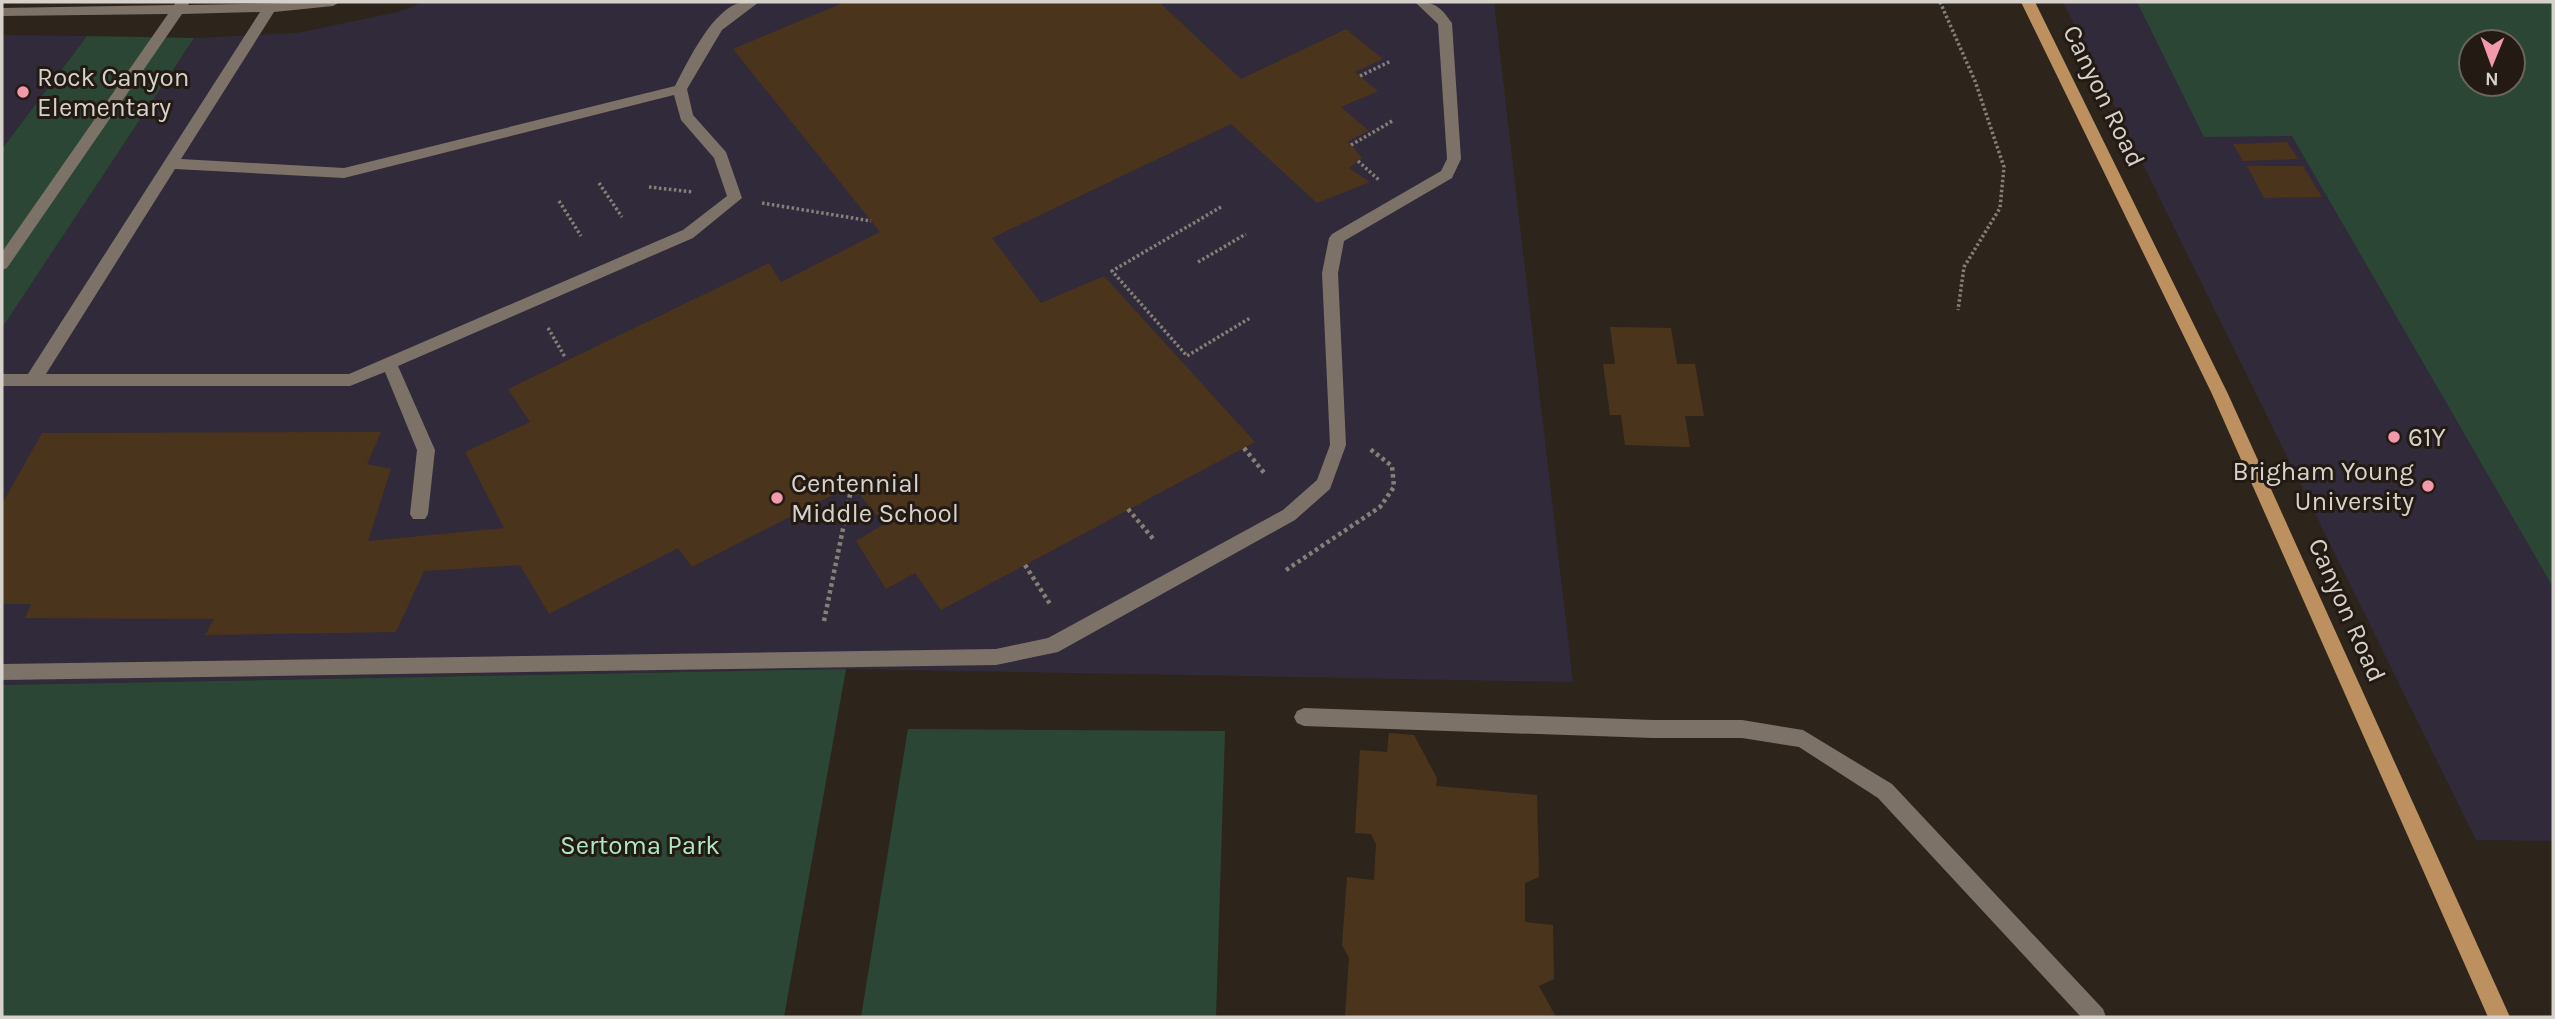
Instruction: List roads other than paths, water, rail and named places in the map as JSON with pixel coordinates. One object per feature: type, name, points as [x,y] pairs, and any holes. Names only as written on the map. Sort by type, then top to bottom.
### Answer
[{"type":"main road","name":"Canyon Road","points":[[2028,2],[2220,394],[2499,1017]]},
{"type":"street","points":[[2,12],[181,5],[270,8],[332,2]]},
{"type":"street","points":[[4,383],[33,380],[350,380],[688,234],[736,198],[721,156],[686,117],[680,89],[715,29],[735,9],[752,2]]},
{"type":"street","points":[[2,672],[996,657],[1051,646],[1289,515],[1324,484],[1338,444],[1330,272],[1337,238],[1404,202],[1447,174],[1454,159],[1445,23],[1436,10],[1422,2]]},
{"type":"street","points":[[2,264],[181,5]]},
{"type":"street","points":[[33,380],[270,8]]},
{"type":"street","points":[[171,164],[344,173],[680,89]]},
{"type":"street","points":[[389,363],[426,450],[419,514]]},
{"type":"street","points":[[1304,717],[1653,729],[1742,729],[1803,738],[1885,792],[2095,1017]]},
{"type":"place","name":"Rock Canyon Elementary","points":[[23,92]]},
{"type":"place","name":"61Y","points":[[2394,437]]},
{"type":"place","name":"Brigham Young University","points":[[2428,486]]},
{"type":"place","name":"Centennial Middle School","points":[[777,498]]},
{"type":"park label","name":"Sertoma Park","points":[[640,845]]}]
